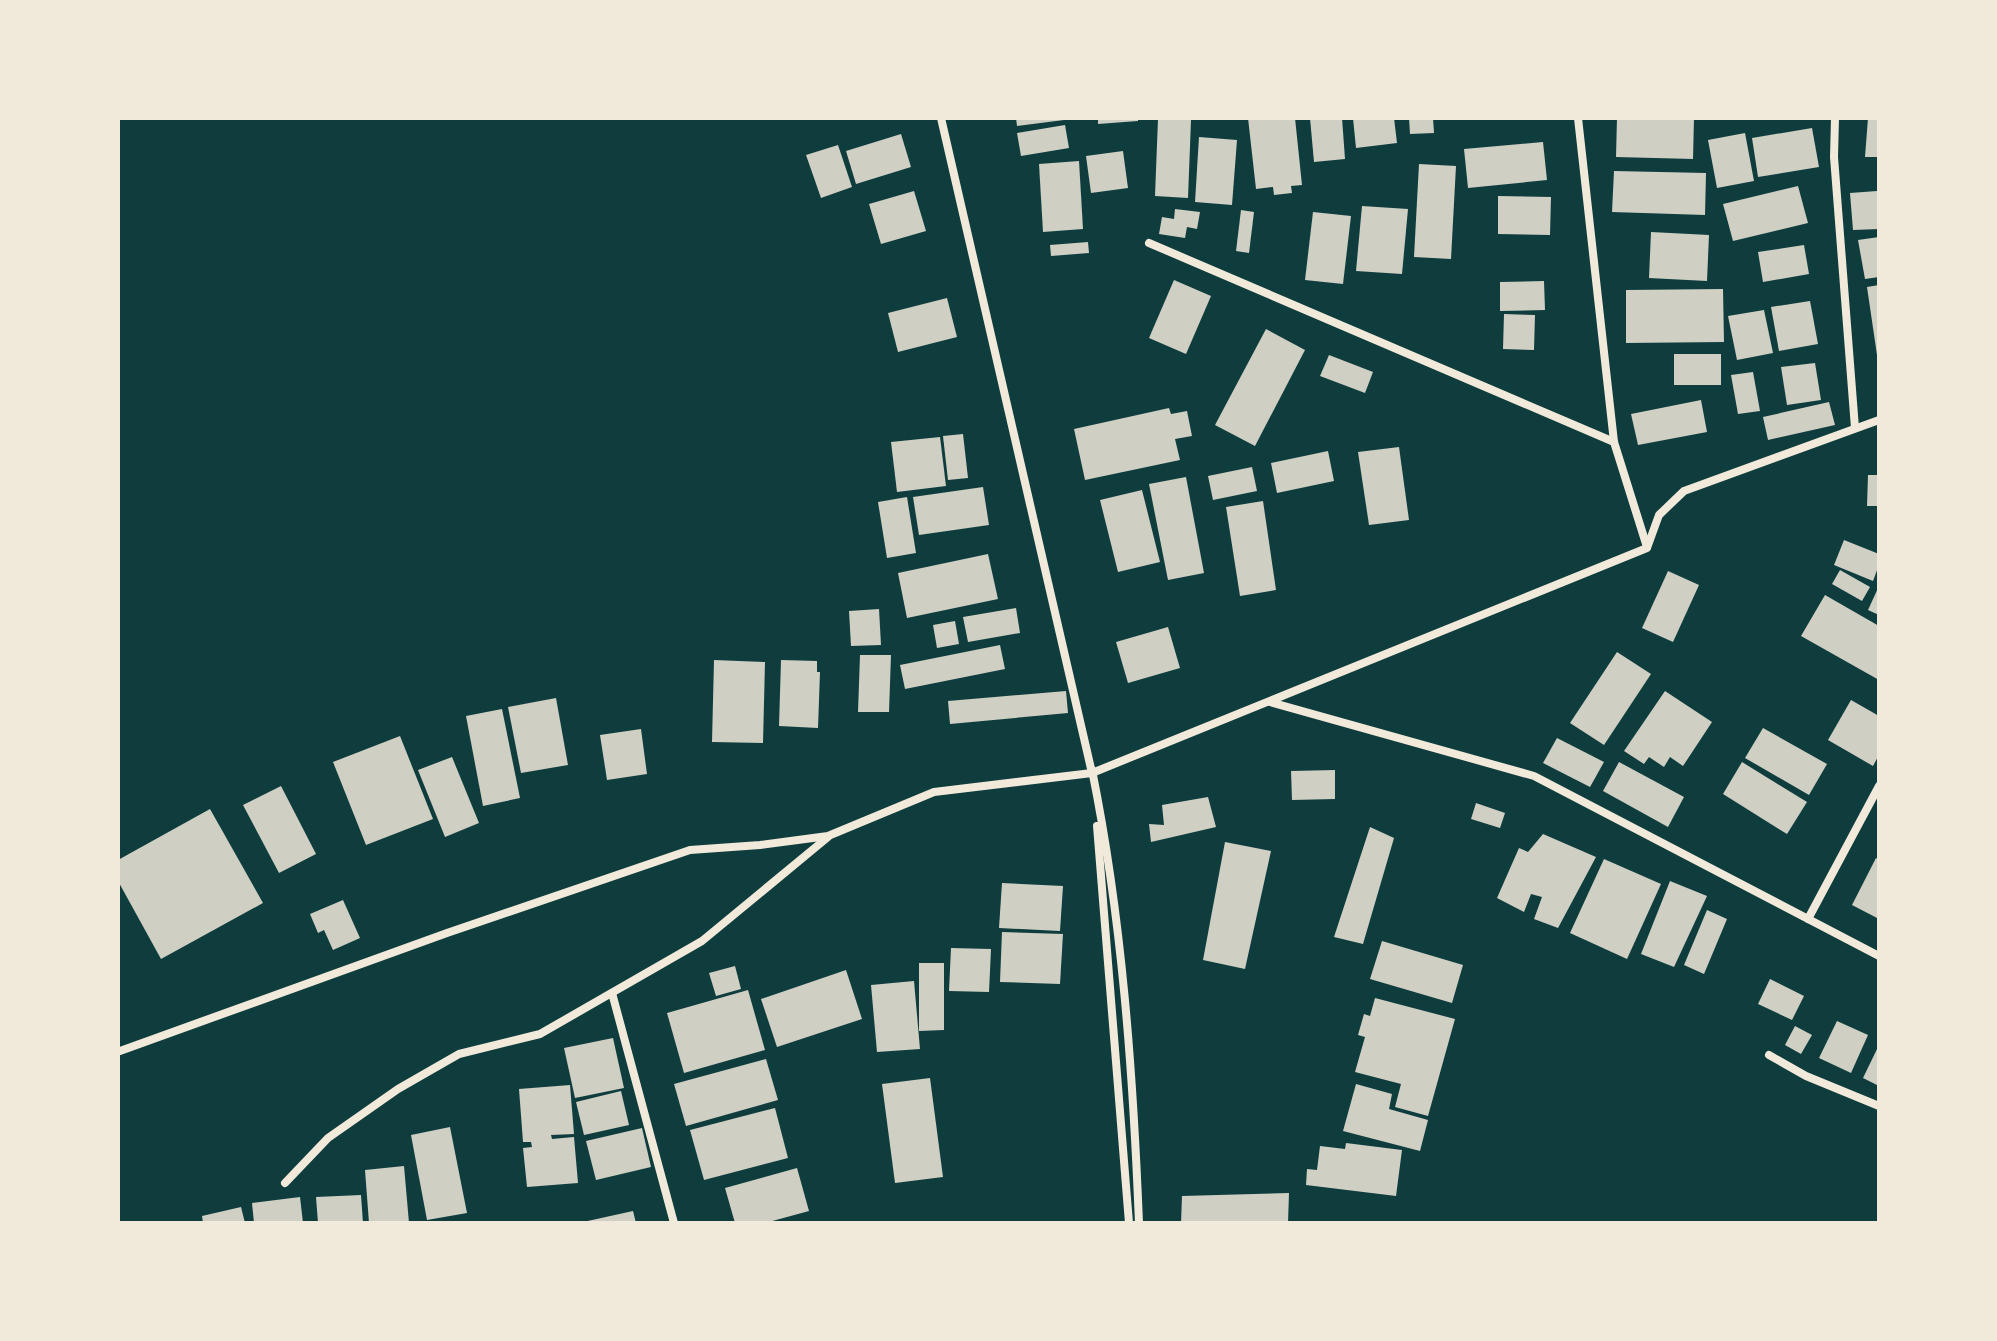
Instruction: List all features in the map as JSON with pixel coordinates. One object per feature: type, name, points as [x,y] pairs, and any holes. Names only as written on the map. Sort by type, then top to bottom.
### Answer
[{"type":"street","points":[[941,118],[1092,773],[1120,952],[1135,1131],[1139,1223]]},
{"type":"street","points":[[1578,118],[1614,442],[1647,548]]},
{"type":"street","points":[[1835,118],[1834,157],[1855,428]]},
{"type":"street","points":[[1149,243],[1614,442]]},
{"type":"street","points":[[120,1051],[447,933],[690,850],[828,836],[934,792],[1092,773],[1647,548],[1659,515],[1684,491],[1879,420]]},
{"type":"street","points":[[1269,702],[1534,776],[1879,956]]},
{"type":"street","points":[[1092,773],[1129,1223]]},
{"type":"street","points":[[1808,919],[1879,786]]},
{"type":"street","points":[[285,1183],[328,1138],[398,1089],[459,1054],[540,1034],[702,941],[828,836]]},
{"type":"street","points":[[612,993],[674,1223]]},
{"type":"street","points":[[1769,1055],[1806,1076],[1879,1106]]},
{"type":"building","points":[[1016,118],[1064,118],[1064,120],[1017,126]]},
{"type":"building","points":[[1098,118],[1138,118],[1138,121],[1098,124]]},
{"type":"building","points":[[1248,118],[1295,118],[1302,185],[1291,186],[1292,193],[1274,195],[1273,187],[1256,189]]},
{"type":"building","points":[[1310,118],[1342,118],[1345,159],[1314,162]]},
{"type":"building","points":[[1353,118],[1394,118],[1397,143],[1356,148]]},
{"type":"building","points":[[1409,118],[1433,118],[1434,133],[1410,134]]},
{"type":"building","points":[[1617,118],[1694,118],[1693,159],[1616,157]]},
{"type":"building","points":[[1868,118],[1879,119],[1879,157],[1865,157]]},
{"type":"building","points":[[1158,119],[1191,120],[1188,198],[1155,196]]},
{"type":"building","points":[[1065,125],[1069,148],[1021,156],[1017,133]]},
{"type":"building","points":[[1812,128],[1819,167],[1758,177],[1752,138]]},
{"type":"building","points":[[1745,133],[1754,181],[1717,188],[1708,140]]},
{"type":"building","points":[[901,134],[911,167],[856,184],[846,151]]},
{"type":"building","points":[[1199,137],[1237,140],[1232,205],[1195,202]]},
{"type":"building","points":[[1543,142],[1547,180],[1468,188],[1464,149]]},
{"type":"building","points":[[838,145],[852,187],[821,198],[806,155]]},
{"type":"building","points":[[1123,151],[1128,188],[1091,193],[1086,156]]},
{"type":"building","points":[[1079,161],[1083,229],[1043,232],[1039,164]]},
{"type":"building","points":[[1419,164],[1456,166],[1451,259],[1414,257]]},
{"type":"building","points":[[1614,171],[1706,173],[1705,215],[1612,212]]},
{"type":"building","points":[[1798,186],[1808,223],[1733,241],[1723,204]]},
{"type":"building","points":[[914,191],[926,231],[881,244],[869,204]]},
{"type":"building","points":[[1877,191],[1879,229],[1853,230],[1850,193]]},
{"type":"building","points":[[1498,196],[1551,197],[1550,235],[1498,234]]},
{"type":"building","points":[[1362,206],[1408,209],[1402,274],[1356,271]]},
{"type":"building","points":[[1175,209],[1200,212],[1197,229],[1187,227],[1185,238],[1159,234],[1162,217],[1174,219]]},
{"type":"building","points":[[1241,210],[1254,212],[1249,253],[1236,251]]},
{"type":"building","points":[[1313,212],[1351,216],[1343,284],[1305,280]]},
{"type":"building","points":[[1651,232],[1709,235],[1707,281],[1649,278]]},
{"type":"building","points":[[1879,237],[1879,277],[1865,279],[1858,240]]},
{"type":"building","points":[[1088,242],[1089,253],[1051,256],[1050,245]]},
{"type":"building","points":[[1804,245],[1809,274],[1763,282],[1758,252]]},
{"type":"building","points":[[1174,280],[1211,296],[1186,354],[1149,338]]},
{"type":"building","points":[[1544,281],[1545,310],[1500,311],[1500,282]]},
{"type":"building","points":[[1879,285],[1879,355],[1877,355],[1867,287]]},
{"type":"building","points":[[1723,289],[1724,342],[1626,343],[1626,290]]},
{"type":"building","points":[[947,298],[957,337],[898,352],[888,313]]},
{"type":"building","points":[[1810,301],[1818,344],[1779,351],[1771,307]]},
{"type":"building","points":[[1764,310],[1773,353],[1737,360],[1728,316]]},
{"type":"building","points":[[1504,314],[1535,315],[1534,350],[1503,349]]},
{"type":"building","points":[[1266,329],[1305,350],[1255,446],[1215,425]]},
{"type":"building","points":[[1674,354],[1721,354],[1721,385],[1674,385]]},
{"type":"building","points":[[1329,355],[1373,372],[1365,393],[1320,376]]},
{"type":"building","points":[[1815,363],[1821,400],[1787,405],[1781,367]]},
{"type":"building","points":[[1753,372],[1760,411],[1738,414],[1731,375]]},
{"type":"building","points":[[1701,400],[1707,432],[1638,445],[1631,414]]},
{"type":"building","points":[[1829,402],[1835,425],[1768,440],[1763,417]]},
{"type":"building","points":[[1169,408],[1171,414],[1187,411],[1192,436],[1175,439],[1180,460],[1085,480],[1074,429]]},
{"type":"building","points":[[963,434],[968,478],[948,480],[943,436]]},
{"type":"building","points":[[940,437],[946,486],[897,492],[891,442]]},
{"type":"building","points":[[1399,447],[1409,520],[1369,525],[1358,452]]},
{"type":"building","points":[[1328,451],[1334,481],[1277,493],[1271,463]]},
{"type":"building","points":[[1252,467],[1257,491],[1213,500],[1208,476]]},
{"type":"building","points":[[1868,475],[1879,475],[1879,506],[1867,506]]},
{"type":"building","points":[[1186,477],[1204,573],[1168,580],[1149,484]]},
{"type":"building","points":[[983,487],[989,525],[919,535],[913,497]]},
{"type":"building","points":[[1142,490],[1160,562],[1118,572],[1100,500]]},
{"type":"building","points":[[907,497],[916,553],[887,558],[878,502]]},
{"type":"building","points":[[1263,501],[1276,590],[1240,596],[1226,507]]},
{"type":"building","points":[[1844,540],[1879,554],[1873,581],[1834,565]]},
{"type":"building","points":[[988,554],[998,599],[907,618],[898,573]]},
{"type":"building","points":[[1840,570],[1870,587],[1862,601],[1832,584]]},
{"type":"building","points":[[1668,571],[1699,585],[1673,642],[1642,628]]},
{"type":"building","points":[[1879,586],[1879,615],[1868,610]]},
{"type":"building","points":[[1825,595],[1879,626],[1879,680],[1801,636]]},
{"type":"building","points":[[1016,608],[1020,633],[968,642],[963,617]]},
{"type":"building","points":[[879,609],[881,645],[851,646],[849,611]]},
{"type":"building","points":[[955,621],[959,644],[937,648],[933,625]]},
{"type":"building","points":[[1168,627],[1180,668],[1128,683],[1116,642]]},
{"type":"building","points":[[1000,645],[1005,669],[905,689],[900,665]]},
{"type":"building","points":[[1617,652],[1651,674],[1604,745],[1570,723]]},
{"type":"building","points":[[860,655],[891,655],[889,712],[858,712]]},
{"type":"building","points":[[714,660],[765,662],[763,743],[712,742]]},
{"type":"building","points":[[781,660],[817,661],[817,672],[820,672],[818,728],[779,726]]},
{"type":"building","points":[[1066,691],[1068,713],[950,724],[948,701]]},
{"type":"building","points":[[1665,691],[1712,722],[1683,766],[1670,757],[1664,767],[1649,757],[1644,764],[1624,751]]},
{"type":"building","points":[[556,698],[568,765],[521,773],[508,707]]},
{"type":"building","points":[[1851,700],[1879,716],[1879,755],[1873,766],[1828,740]]},
{"type":"building","points":[[502,709],[520,798],[483,806],[466,716]]},
{"type":"building","points":[[1763,728],[1827,764],[1809,795],[1745,758]]},
{"type":"building","points":[[641,729],[647,774],[607,780],[600,735]]},
{"type":"building","points":[[400,736],[433,819],[366,845],[333,762]]},
{"type":"building","points":[[1557,738],[1604,762],[1590,787],[1543,763]]},
{"type":"building","points":[[452,757],[479,823],[445,837],[418,770]]},
{"type":"building","points":[[1619,762],[1684,797],[1668,827],[1603,791]]},
{"type":"building","points":[[1742,762],[1807,802],[1787,834],[1723,794]]},
{"type":"building","points":[[1335,770],[1335,799],[1292,800],[1291,771]]},
{"type":"building","points":[[281,786],[316,854],[279,873],[243,805]]},
{"type":"building","points":[[1208,797],[1216,827],[1151,842],[1149,824],[1164,825],[1162,805]]},
{"type":"building","points":[[1476,803],[1505,813],[1500,828],[1471,819]]},
{"type":"building","points":[[210,809],[263,903],[161,959],[118,881],[118,860]]},
{"type":"building","points":[[1370,827],[1394,838],[1363,944],[1334,937]]},
{"type":"building","points":[[1543,834],[1596,857],[1558,928],[1534,919],[1542,897],[1531,894],[1524,912],[1497,898],[1519,848],[1528,852]]},
{"type":"building","points":[[1225,842],[1271,851],[1245,969],[1203,960]]},
{"type":"building","points":[[1876,858],[1879,860],[1879,919],[1852,905]]},
{"type":"building","points":[[1604,859],[1661,884],[1627,959],[1570,933]]},
{"type":"building","points":[[1670,881],[1707,896],[1674,967],[1641,954]]},
{"type":"building","points":[[1002,883],[1063,886],[1060,931],[999,928]]},
{"type":"building","points":[[343,900],[360,938],[333,950],[324,930],[318,933],[310,914]]},
{"type":"building","points":[[1707,910],[1727,919],[1704,974],[1684,965]]},
{"type":"building","points":[[1002,932],[1063,934],[1060,984],[1000,982]]},
{"type":"building","points":[[1382,941],[1463,965],[1452,1003],[1370,979]]},
{"type":"building","points":[[951,948],[991,949],[989,992],[949,991]]},
{"type":"building","points":[[919,963],[944,963],[944,1030],[919,1031]]},
{"type":"building","points":[[735,966],[741,989],[716,996],[709,973]]},
{"type":"building","points":[[846,970],[862,1019],[777,1047],[761,999]]},
{"type":"building","points":[[1770,979],[1804,996],[1792,1020],[1758,1004]]},
{"type":"building","points":[[914,981],[920,1049],[877,1052],[871,985]]},
{"type":"building","points":[[748,990],[765,1050],[684,1073],[667,1013]]},
{"type":"building","points":[[1375,998],[1455,1019],[1428,1116],[1395,1107],[1401,1084],[1355,1072],[1365,1037],[1358,1035],[1364,1014],[1370,1016]]},
{"type":"building","points":[[1837,1021],[1868,1035],[1851,1073],[1819,1058]]},
{"type":"building","points":[[1795,1026],[1812,1035],[1801,1054],[1785,1045]]},
{"type":"building","points":[[613,1038],[624,1088],[575,1098],[564,1048]]},
{"type":"building","points":[[1879,1045],[1879,1086],[1863,1078]]},
{"type":"building","points":[[766,1059],[778,1100],[686,1126],[674,1084]]},
{"type":"building","points":[[930,1078],[943,1177],[895,1183],[882,1084]]},
{"type":"building","points":[[1356,1084],[1392,1094],[1389,1109],[1428,1120],[1420,1151],[1343,1131]]},
{"type":"building","points":[[570,1085],[574,1134],[551,1135],[552,1139],[574,1137],[578,1183],[527,1187],[523,1148],[532,1147],[531,1142],[523,1142],[519,1089]]},
{"type":"building","points":[[621,1091],[629,1125],[584,1135],[576,1102]]},
{"type":"building","points":[[775,1108],[788,1158],[704,1180],[690,1130]]},
{"type":"building","points":[[450,1127],[467,1213],[427,1220],[411,1135]]},
{"type":"building","points":[[642,1128],[651,1167],[596,1180],[586,1141]]},
{"type":"building","points":[[1346,1143],[1402,1150],[1396,1196],[1306,1185],[1307,1169],[1317,1170],[1320,1146],[1345,1149]]},
{"type":"building","points":[[404,1166],[409,1223],[369,1223],[365,1170]]},
{"type":"building","points":[[797,1168],[809,1211],[765,1223],[735,1223],[725,1188]]},
{"type":"building","points":[[1289,1193],[1288,1223],[1181,1223],[1182,1196]]},
{"type":"building","points":[[361,1195],[363,1223],[318,1223],[316,1197]]},
{"type":"building","points":[[300,1197],[303,1223],[254,1223],[252,1203]]},
{"type":"building","points":[[241,1207],[245,1223],[203,1223],[202,1216]]},
{"type":"building","points":[[633,1211],[636,1223],[583,1222]]}]
